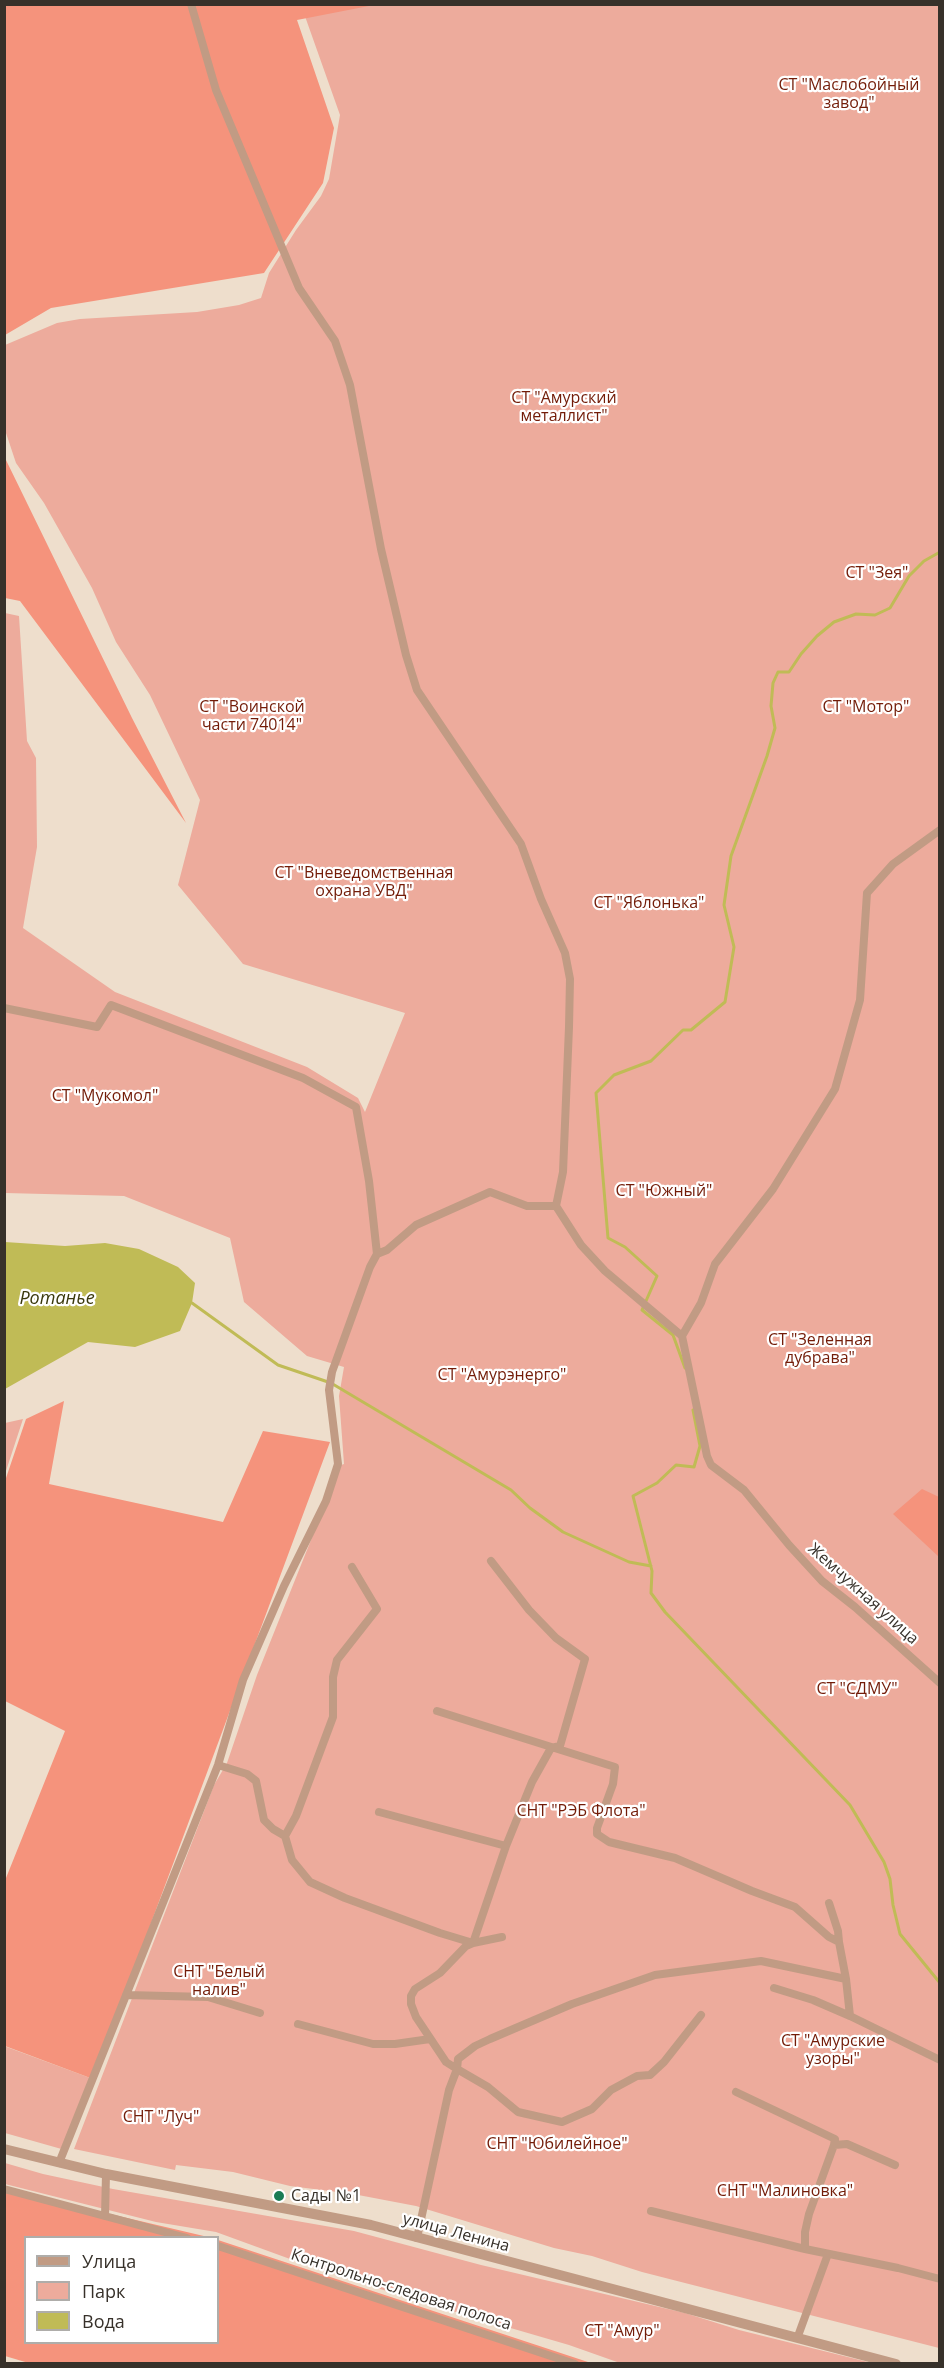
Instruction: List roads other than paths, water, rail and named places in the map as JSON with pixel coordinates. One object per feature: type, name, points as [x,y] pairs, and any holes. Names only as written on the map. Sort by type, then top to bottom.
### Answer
[{"type":"street","points":[[191,4],[216,90],[299,288],[335,341],[350,385],[381,549],[406,655],[417,690],[521,844],[541,899],[565,953],[570,980],[569,1027],[563,1172],[556,1206],[581,1245],[605,1271],[646,1308],[682,1336],[701,1303],[715,1264],[773,1189],[835,1089],[860,1000],[867,893],[893,864],[939,830]]},
{"type":"street","points":[[4,1008],[97,1027],[111,1005],[303,1078],[356,1107],[369,1181],[377,1254],[346,1328],[329,1390],[338,1464],[326,1501],[284,1586],[243,1680],[218,1765],[59,2163]]},
{"type":"street","points":[[377,1254],[387,1250],[416,1224],[490,1192],[527,1206],[556,1206]]},
{"type":"street","name":"Жемчужная улица","points":[[682,1336],[707,1456],[711,1465],[744,1490],[822,1581],[855,1607],[939,1683]]},
{"type":"street","points":[[473,1943],[506,1846],[532,1782],[551,1748],[560,1746],[585,1659],[556,1638],[491,1562]]},
{"type":"street","points":[[285,1836],[296,1816],[333,1718],[333,1677],[337,1660],[377,1609],[352,1568]]},
{"type":"street","points":[[437,1711],[615,1767],[613,1784],[597,1828],[597,1834],[609,1842],[675,1858],[752,1892],[795,1907],[829,1937],[839,1942]]},
{"type":"street","points":[[218,1765],[247,1774],[256,1781],[264,1820],[285,1836],[292,1860],[310,1882],[345,1898],[473,1943]]},
{"type":"street","points":[[379,1812],[506,1846]]},
{"type":"street","points":[[829,1903],[838,1931],[850,2016]]},
{"type":"street","points":[[502,1937],[466,1946],[440,1973],[415,1989],[411,1996],[411,2004],[416,2017],[446,2062],[488,2087],[518,2112],[562,2122],[592,2109],[611,2090],[637,2076],[650,2075],[664,2062],[701,2015]]},
{"type":"street","points":[[417,2238],[448,2090],[457,2070],[458,2059],[475,2046],[572,2004],[655,1975],[761,1962],[846,1979]]},
{"type":"street","points":[[774,1988],[813,2000],[850,2016],[939,2060]]},
{"type":"street","points":[[126,1995],[208,1996],[260,2013]]},
{"type":"street","points":[[298,2024],[374,2044],[395,2044],[430,2039]]},
{"type":"street","points":[[736,2092],[835,2139],[809,2214],[805,2232],[805,2249]]},
{"type":"street","points":[[834,2145],[847,2144],[895,2165]]},
{"type":"street","name":"улица Ленина","points":[[4,2149],[106,2174],[371,2225],[798,2336],[896,2364]]},
{"type":"street","points":[[105,2216],[106,2174]]},
{"type":"street","points":[[4,2189],[180,2236]]},
{"type":"street","points":[[651,2211],[939,2279]]},
{"type":"street","name":"Контрольно-следовая полоса","points":[[219,2246],[574,2364]]},
{"type":"street","points":[[798,2336],[828,2254]]},
{"type":"water","name":"Ротанье","points":[[5,1242],[65,1246],[105,1243],[139,1249],[178,1267],[195,1283],[192,1303],[180,1331],[135,1347],[88,1342],[5,1389]]},
{"type":"waterway","points":[[685,1368],[673,1335],[642,1310],[657,1276],[625,1247],[608,1238],[596,1093],[614,1075],[651,1061],[683,1030],[691,1030],[725,1002],[734,947],[724,905],[731,856],[775,728],[771,706],[773,683],[778,672],[789,672],[817,636],[834,622],[856,614],[875,615],[890,608],[909,576],[924,561],[940,552]]},
{"type":"waterway","points":[[192,1303],[278,1365],[331,1383],[511,1490],[530,1508],[563,1532],[629,1562],[651,1566]]},
{"type":"waterway","points":[[693,1410],[700,1446],[694,1467],[676,1465],[657,1483],[633,1496],[652,1571],[651,1593],[665,1612],[850,1805],[884,1862],[890,1879],[900,1934],[940,1983]]},
{"type":"place","name":"Сады №1","points":[[279,2196]]},
{"type":"park label","name":"СТ \"Маслобойный завод\"","points":[[849,94]]},
{"type":"park label","name":"СТ \"Амурский металлист\"","points":[[564,407]]},
{"type":"park label","name":"СТ \"Зея\"","points":[[877,573]]},
{"type":"park label","name":"СТ \"Мотор\"","points":[[866,707]]},
{"type":"park label","name":"СТ \"Воинской части 74014\"","points":[[252,716]]},
{"type":"park label","name":"СТ \"Вневедомственная охрана УВД\"","points":[[364,882]]},
{"type":"park label","name":"СТ \"Яблонька\"","points":[[649,903]]},
{"type":"park label","name":"СТ \"Мукомол\"","points":[[105,1096]]},
{"type":"park label","name":"СТ \"Южный\"","points":[[664,1191]]},
{"type":"park label","name":"СТ \"Зеленная дубрава\"","points":[[820,1349]]},
{"type":"park label","name":"СТ \"Амурэнерго\"","points":[[502,1375]]},
{"type":"park label","name":"СТ \"СДМУ\"","points":[[857,1689]]},
{"type":"park label","name":"СНТ \"РЭБ Флота\"","points":[[581,1811]]},
{"type":"park label","name":"СНТ \"Белый налив\"","points":[[219,1981]]},
{"type":"park label","name":"СТ \"Амурские узоры\"","points":[[833,2050]]},
{"type":"park label","name":"СНТ \"Луч\"","points":[[161,2117]]},
{"type":"park label","name":"СНТ \"Юбилейное\"","points":[[557,2144]]},
{"type":"park label","name":"СНТ \"Малиновка\"","points":[[785,2191]]},
{"type":"park label","name":"СТ \"Амур\"","points":[[622,2331]]}]
